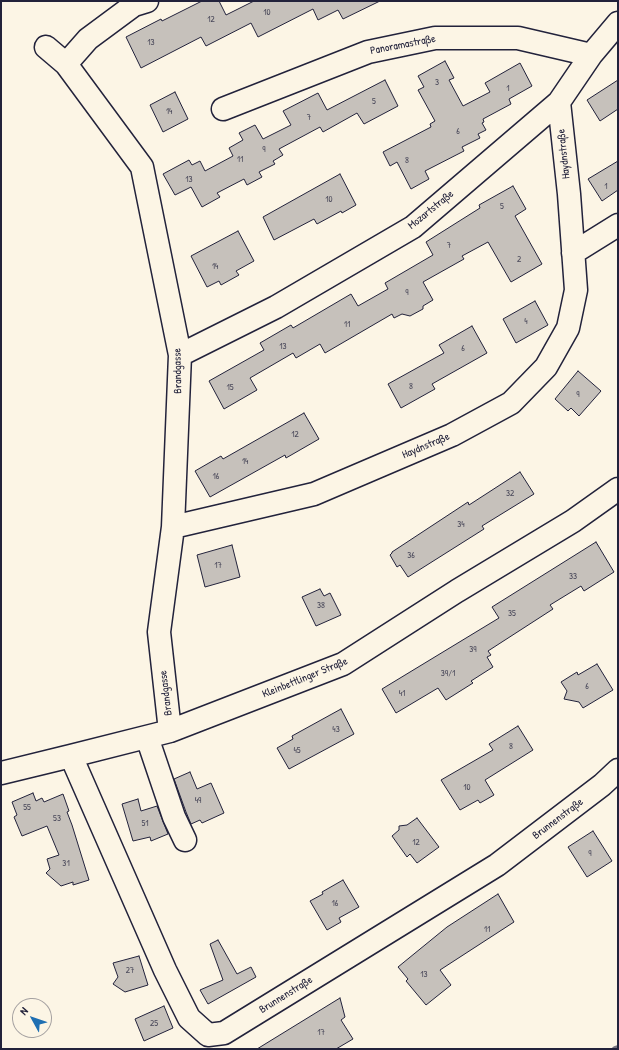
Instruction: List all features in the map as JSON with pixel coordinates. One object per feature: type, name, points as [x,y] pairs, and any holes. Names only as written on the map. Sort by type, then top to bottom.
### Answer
[{"type":"street","points":[[66,64],[88,39],[134,5],[147,1]]},
{"type":"street","name":"Mozartstraße","points":[[180,355],[276,307],[413,227],[559,102],[591,55],[618,23]]},
{"type":"street","name":"Panoramastraße","points":[[224,109],[368,52],[434,38],[518,38],[591,55]]},
{"type":"street","name":"Brandgasse","points":[[46,47],[66,64],[142,167],[180,355],[173,527],[159,632],[170,731]]},
{"type":"street","name":"Haydnstraße","points":[[173,527],[314,494],[452,435],[510,403],[546,368],[568,328],[576,290],[569,194],[559,102]]},
{"type":"street","points":[[573,253],[618,225]]},
{"type":"street","name":"Kleinbettlinger Straße","points":[[1,773],[170,731],[343,664],[457,591],[573,521],[618,489]]},
{"type":"street","points":[[147,737],[174,817],[185,840]]},
{"type":"street","name":"Brunnenstraße","points":[[71,756],[164,970],[189,1018],[208,1035],[224,1033],[497,865],[602,785],[618,770]]},
{"type":"building","points":[[202,1],[219,1],[226,15],[254,1],[380,1],[343,19],[338,10],[318,20],[313,9],[258,37],[251,23],[206,46],[201,37],[141,68],[126,37],[161,19],[162,21]]},
{"type":"building","points":[[445,61],[454,78],[449,80],[463,106],[490,92],[485,83],[520,63],[532,86],[509,99],[511,104],[483,119],[484,122],[482,123],[486,130],[478,134],[480,138],[462,147],[464,151],[425,171],[429,179],[411,189],[397,162],[390,166],[383,152],[431,127],[430,124],[435,121],[418,90],[424,87],[418,76]]},
{"type":"building","points":[[385,80],[398,106],[364,124],[357,113],[323,132],[320,127],[279,149],[283,155],[273,161],[275,164],[259,172],[262,177],[247,185],[244,179],[217,193],[220,197],[202,207],[191,187],[175,195],[163,174],[189,160],[192,165],[200,161],[205,171],[233,156],[229,148],[243,140],[239,133],[255,125],[263,139],[291,125],[283,111],[318,93],[327,110]]},
{"type":"building","points":[[618,80],[618,109],[600,121],[587,100]]},
{"type":"building","points":[[175,92],[188,119],[163,132],[150,105]]},
{"type":"building","points":[[618,161],[618,190],[602,201],[588,179]]},
{"type":"building","points":[[340,174],[356,205],[317,224],[314,219],[274,240],[263,217]]},
{"type":"building","points":[[513,186],[526,209],[515,216],[542,264],[511,282],[488,242],[462,256],[464,259],[423,282],[433,300],[423,306],[423,309],[410,316],[402,314],[394,318],[392,314],[325,353],[320,344],[296,358],[293,353],[250,378],[257,390],[224,409],[209,381],[264,350],[260,343],[291,325],[293,328],[351,294],[358,306],[388,289],[385,283],[433,255],[426,242],[480,208],[479,205]]},
{"type":"building","points":[[238,231],[254,261],[236,271],[239,275],[221,285],[219,281],[207,287],[191,256]]},
{"type":"building","points":[[535,301],[548,325],[516,343],[503,319]]},
{"type":"building","points":[[472,326],[487,353],[432,384],[435,389],[401,408],[388,384],[444,353],[439,345]]},
{"type":"building","points":[[578,371],[601,391],[579,416],[571,408],[568,411],[555,399]]},
{"type":"building","points":[[304,413],[319,439],[286,458],[285,455],[210,497],[195,471],[221,456],[223,459]]},
{"type":"building","points":[[520,472],[534,494],[482,526],[484,529],[408,577],[400,565],[397,567],[390,555],[392,552],[468,502],[469,505]]},
{"type":"building","points":[[596,542],[614,572],[584,591],[581,586],[550,605],[553,609],[488,651],[491,655],[487,657],[493,667],[471,681],[473,683],[446,700],[438,688],[396,713],[382,689],[499,618],[492,607]]},
{"type":"building","points":[[232,545],[240,577],[205,587],[197,555]]},
{"type":"building","points":[[320,589],[324,596],[330,593],[341,615],[316,626],[302,597]]},
{"type":"building","points":[[597,664],[613,690],[583,708],[579,702],[564,699],[567,691],[561,682],[577,672],[578,675]]},
{"type":"building","points":[[341,709],[354,734],[289,769],[277,748],[293,739],[292,736]]},
{"type":"building","points":[[518,726],[533,750],[485,780],[494,795],[480,803],[478,800],[460,810],[441,780],[493,750],[489,744]]},
{"type":"building","points":[[190,772],[197,789],[211,783],[224,813],[202,823],[200,820],[191,824],[174,779]]},
{"type":"building","points":[[33,793],[36,801],[42,798],[44,802],[63,794],[69,811],[67,812],[89,880],[73,885],[73,882],[61,886],[46,873],[50,869],[47,859],[59,855],[47,826],[22,836],[14,817],[17,815],[12,802]]},
{"type":"building","points":[[138,799],[141,811],[157,806],[168,834],[151,841],[150,837],[133,841],[122,804]]},
{"type":"building","points":[[417,818],[439,847],[417,863],[410,854],[407,857],[392,836],[399,830],[399,826],[407,825]]},
{"type":"building","points":[[593,831],[612,861],[587,877],[568,847]]},
{"type":"building","points":[[343,880],[359,907],[339,918],[341,922],[327,930],[310,901]]},
{"type":"building","points":[[498,894],[514,922],[440,970],[451,985],[426,1005],[406,981],[408,979],[398,967],[447,927]]},
{"type":"building","points":[[218,940],[237,974],[251,967],[256,977],[208,1004],[200,990],[223,980],[210,944]]},
{"type":"building","points":[[139,956],[148,985],[125,992],[113,984],[118,977],[113,963]]},
{"type":"building","points":[[340,998],[345,1017],[341,1020],[353,1039],[336,1049],[257,1049]]},
{"type":"building","points":[[164,1006],[173,1028],[144,1041],[135,1019]]}]
